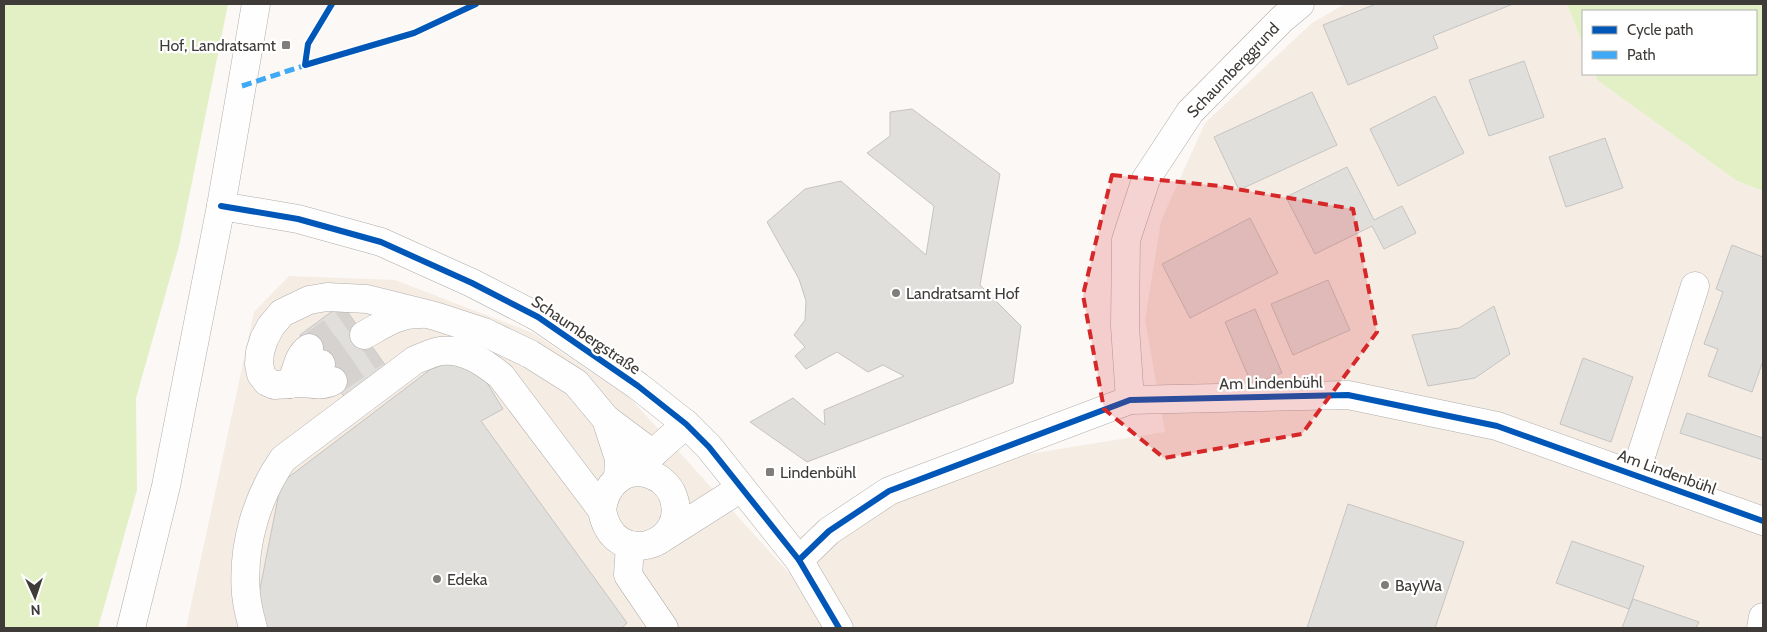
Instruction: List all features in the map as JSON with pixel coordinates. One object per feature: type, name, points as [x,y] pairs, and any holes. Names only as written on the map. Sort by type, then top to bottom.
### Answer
[{"type":"street","points":[[131,628],[166,486],[221,206],[256,4]]},
{"type":"street","name":"Schaumberggrund","points":[[1130,400],[1125,326],[1126,240],[1146,180],[1190,112],[1282,19],[1300,4]]},
{"type":"street","name":"Schaumbergstraße","points":[[221,206],[298,219],[381,242],[472,283],[538,317],[638,386],[686,424],[709,447],[799,560],[839,628]]},
{"type":"street","points":[[1635,475],[1695,286]]},
{"type":"street","points":[[290,384],[299,358],[321,364],[321,386],[298,382],[290,384],[274,385],[267,382],[261,374],[259,364],[264,339],[270,326],[282,313],[309,300],[327,297],[380,302],[435,316],[484,332],[530,354],[576,383],[606,419],[653,454]]},
{"type":"street","points":[[364,335],[395,317],[418,314],[435,316]]},
{"type":"street","points":[[253,628],[246,595],[246,563],[258,504],[270,477],[283,459],[415,360],[441,351],[462,353],[483,362],[501,376],[602,510]]},
{"type":"street","name":"Am Lindenbühl","points":[[799,560],[829,531],[889,491],[1130,400],[1348,395],[1497,426],[1763,521]]},
{"type":"street","points":[[606,419],[624,476]]},
{"type":"street","points":[[686,424],[653,454],[609,487],[603,498],[602,510],[604,522],[610,532],[618,541],[630,545],[654,544],[741,488]]},
{"type":"street","points":[[624,476],[642,472],[654,476],[665,483],[672,493],[676,504],[675,516],[671,528],[664,537]]},
{"type":"street","points":[[630,545],[628,575],[664,628]]},
{"type":"street","points":[[1761,628],[1763,617]]},
{"type":"highlighted area","points":[[1112,175],[1219,186],[1353,209],[1377,332],[1302,434],[1164,458],[1104,409],[1083,295]]},
{"type":"shaded area","points":[[1345,4],[1567,4],[1582,42],[1582,75],[1595,75],[1597,80],[1737,181],[1763,191],[1763,628],[186,628],[254,312],[289,276],[395,280],[533,333],[631,399],[789,573],[894,504],[1016,456],[1165,432],[1145,320],[1161,221],[1205,123],[1312,23]]},
{"type":"green space","points":[[4,4],[228,4],[179,246],[136,398],[137,490],[98,628],[4,628]]},
{"type":"green space","points":[[1567,4],[1763,4],[1763,191],[1737,181],[1597,80],[1595,75],[1757,75],[1757,10],[1582,10],[1582,42]]},
{"type":"building","points":[[1376,4],[1513,4],[1433,36],[1438,48],[1348,85],[1323,25]]},
{"type":"building","points":[[1524,61],[1544,117],[1489,136],[1469,80]]},
{"type":"building","points":[[1312,92],[1337,145],[1239,190],[1214,137]]},
{"type":"building","points":[[1435,96],[1464,153],[1398,186],[1370,129]]},
{"type":"building","name":"Landratsamt Hof","points":[[912,109],[1000,174],[980,285],[1021,326],[1013,383],[807,462],[750,422],[793,398],[825,425],[824,410],[904,376],[883,365],[868,372],[837,352],[806,369],[795,356],[805,347],[794,335],[805,320],[806,301],[799,279],[767,222],[805,189],[841,181],[926,255],[934,206],[867,153],[890,136],[890,112]]},
{"type":"building","points":[[1605,138],[1623,188],[1566,207],[1549,157]]},
{"type":"building","points":[[1347,167],[1374,220],[1402,206],[1416,233],[1384,249],[1372,226],[1315,254],[1286,197]]},
{"type":"building","points":[[1250,218],[1278,273],[1190,318],[1162,264]]},
{"type":"building","points":[[1732,245],[1763,257],[1763,361],[1752,392],[1708,376],[1718,349],[1704,344],[1723,292],[1716,289]]},
{"type":"building","points":[[1328,280],[1350,330],[1293,355],[1271,304]]},
{"type":"building","points":[[342,304],[388,369],[346,399],[300,335]]},
{"type":"building","points":[[1494,306],[1510,354],[1475,378],[1428,386],[1412,335],[1459,328]]},
{"type":"building","points":[[1255,309],[1282,373],[1252,385],[1225,322]]},
{"type":"building","points":[[1583,358],[1633,377],[1611,442],[1560,424]]},
{"type":"building","points":[[448,363],[481,373],[503,409],[481,421],[627,623],[624,628],[262,628],[254,619],[281,483],[431,369]]},
{"type":"building","points":[[1687,413],[1763,438],[1763,460],[1680,433]]},
{"type":"building","name":"BayWa","points":[[1348,504],[1464,542],[1435,628],[1307,628]]},
{"type":"building","points":[[1572,541],[1644,566],[1629,609],[1556,583]]},
{"type":"building","points":[[1633,599],[1699,622],[1696,628],[1622,628]]},
{"type":"tunnel","points":[[309,348],[351,318]]},
{"type":"tunnel","points":[[321,364],[364,335]]},
{"type":"tunnel","points":[[333,381],[376,352]]},
{"type":"marked path","points":[[242,86],[309,64]]},
{"type":"cycle path","points":[[332,4],[308,44],[305,65],[414,33],[476,4]]},
{"type":"cycle path","points":[[221,206],[298,219],[381,242],[472,283],[538,317],[638,386],[686,424],[709,447],[799,560],[839,628]]},
{"type":"cycle path","points":[[799,560],[829,531],[889,491],[1130,400],[1348,395],[1497,426],[1763,521]]},
{"type":"place","name":"Hof, Landratsamt","points":[[286,45]]},
{"type":"place","name":"Landratsamt Hof","points":[[896,293]]},
{"type":"place","name":"Lindenbühl","points":[[770,472]]},
{"type":"place","name":"Edeka","points":[[437,579]]},
{"type":"place","name":"BayWa","points":[[1385,585]]}]
